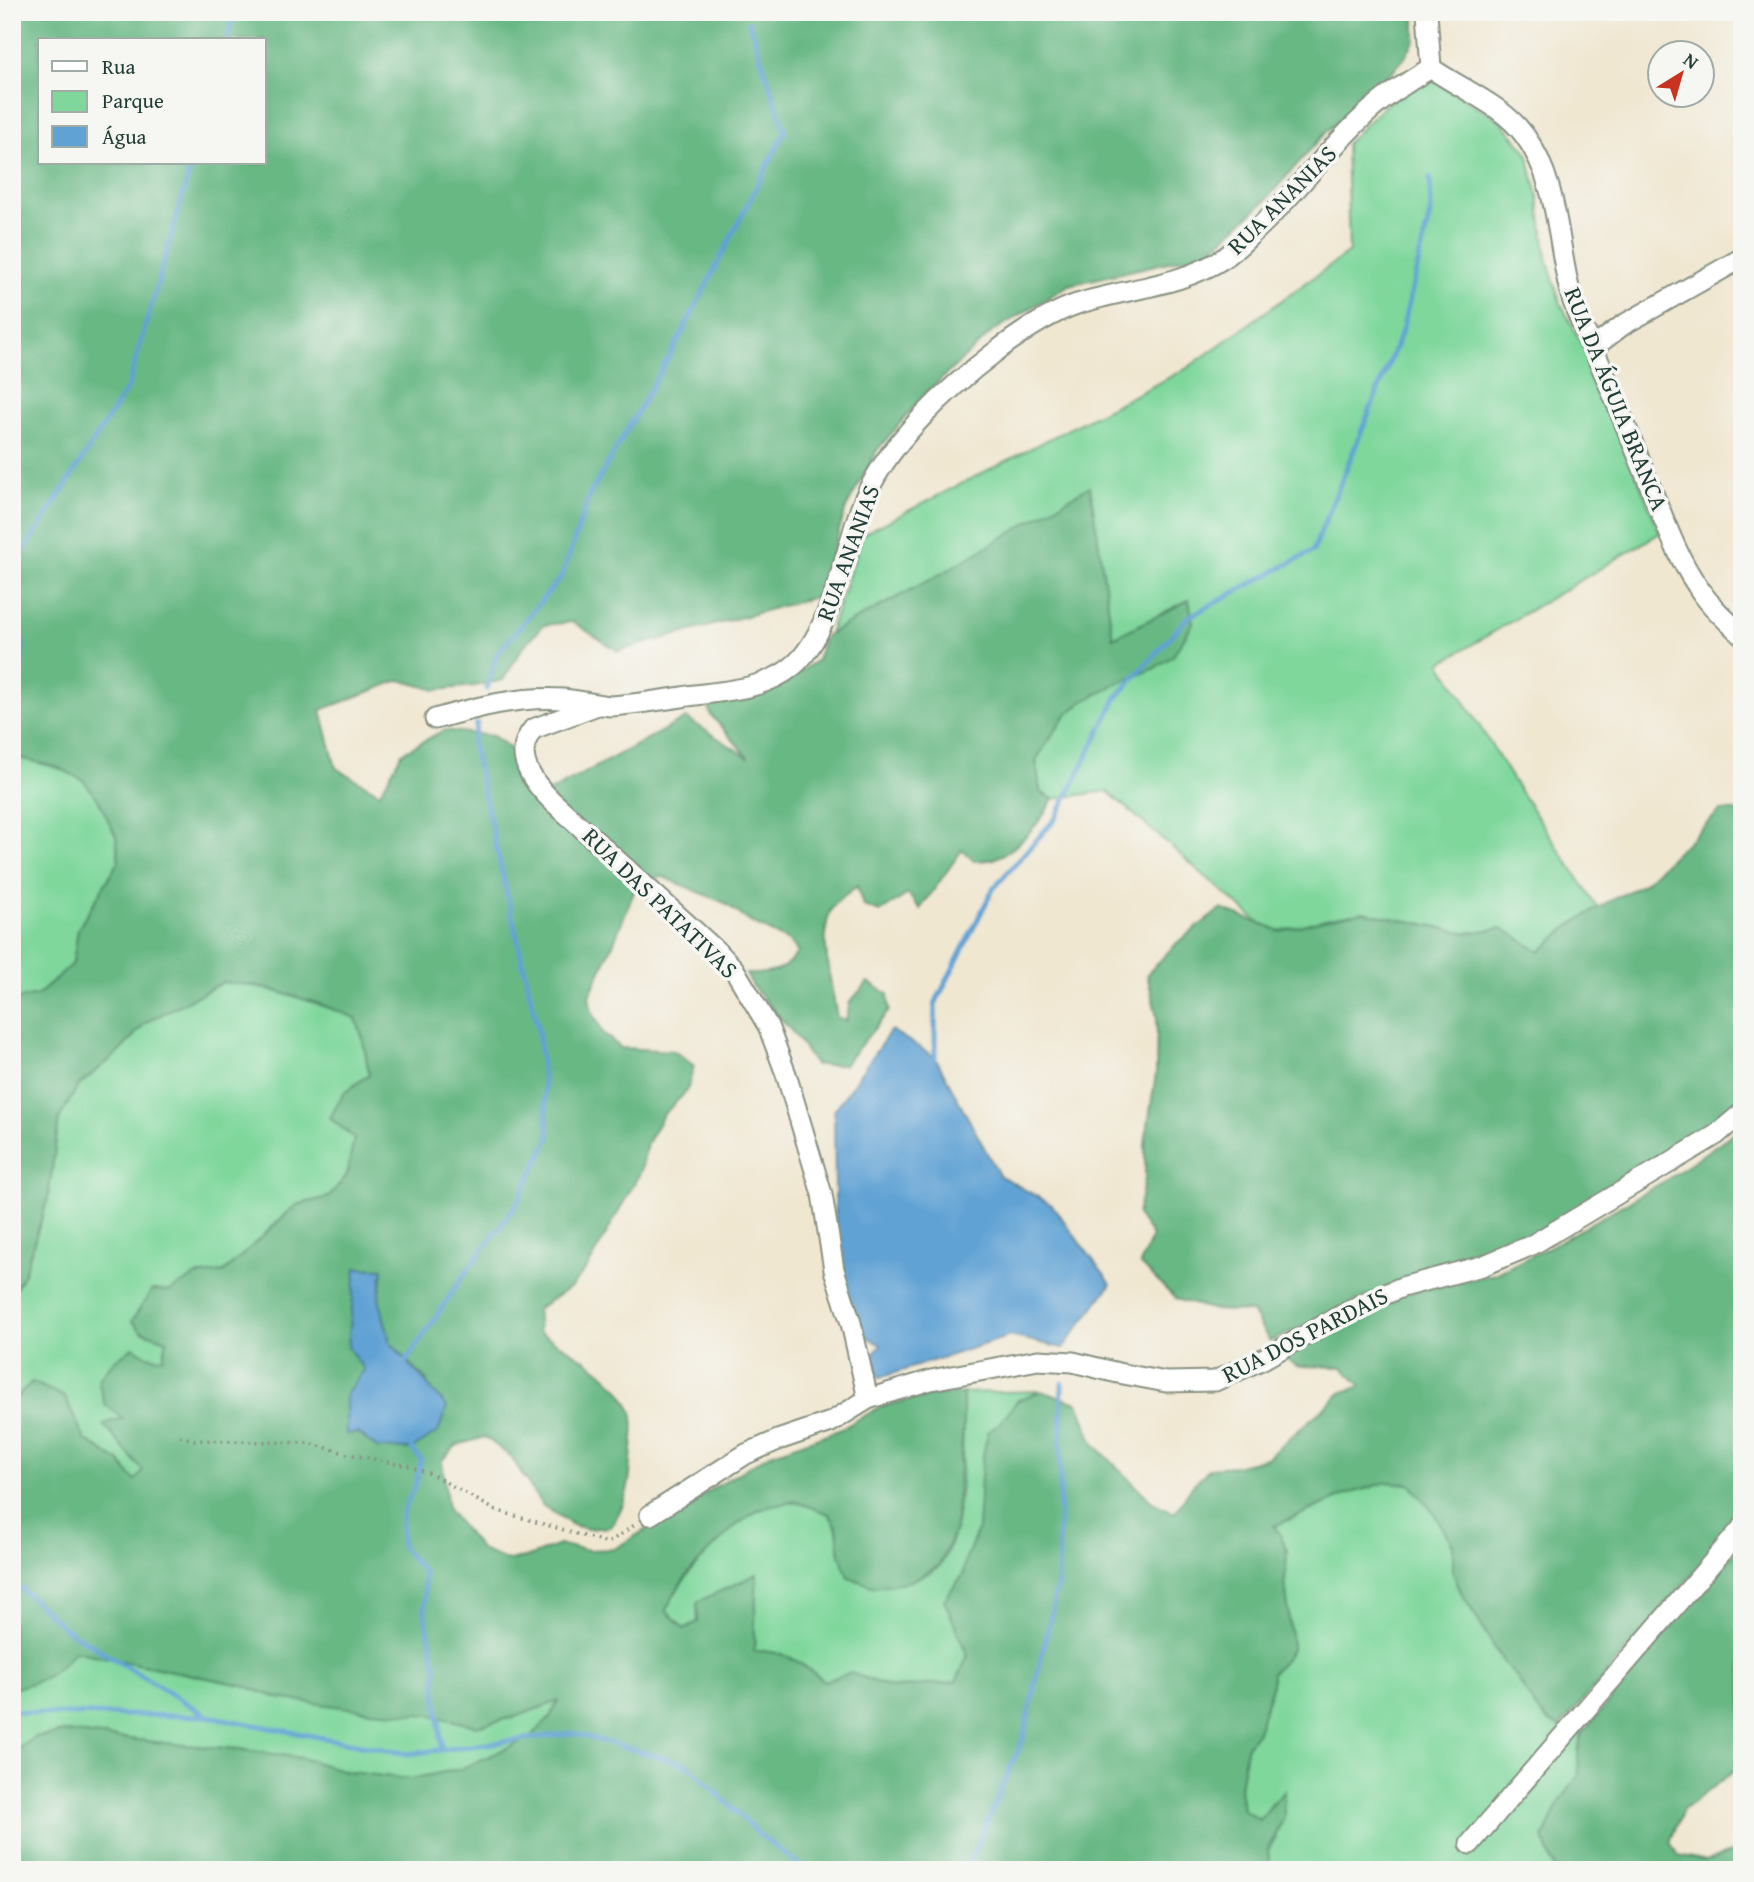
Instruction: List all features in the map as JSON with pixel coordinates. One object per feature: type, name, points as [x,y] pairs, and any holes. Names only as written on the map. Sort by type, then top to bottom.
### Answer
[{"type":"street","points":[[1427,12],[1431,68]]},
{"type":"street","name":"RUA DA ÁGUIA BRANCA","points":[[1431,68],[1454,85],[1499,110],[1515,123],[1541,163],[1558,223],[1575,308],[1594,346],[1674,544],[1696,585],[1713,607],[1742,635]]},
{"type":"street","name":"RUA ANANIAS","points":[[435,719],[518,699],[567,699],[596,705],[630,705],[729,691],[767,680],[791,668],[803,657],[821,627],[871,486],[882,467],[919,419],[953,387],[1038,323],[1076,304],[1157,286],[1201,272],[1227,256],[1294,193],[1362,118],[1390,93],[1431,68]]},
{"type":"street","points":[[1594,346],[1623,325],[1742,258]]},
{"type":"street","name":"RUA DAS PATATIVAS","points":[[596,705],[533,729],[525,746],[526,768],[534,782],[551,800],[727,961],[768,1026],[786,1074],[822,1194],[834,1270],[851,1323],[868,1399]]},
{"type":"street","name":"RUA DOS PARDAIS","points":[[650,1516],[746,1454],[831,1422],[868,1399],[932,1380],[1038,1360],[1073,1362],[1166,1382],[1215,1381],[1263,1359],[1356,1307],[1402,1287],[1482,1266],[1532,1245],[1716,1135],[1742,1113]]},
{"type":"street","points":[[1470,1844],[1742,1528]]},
{"type":"path","points":[[180,1436],[193,1440],[309,1443],[408,1466],[430,1474],[495,1510],[608,1543],[650,1516]]},
{"type":"green space","points":[[12,12],[1415,12],[1415,39],[1404,59],[1326,132],[1262,204],[1207,253],[1069,285],[992,332],[926,393],[878,449],[846,508],[819,596],[618,651],[573,622],[544,625],[523,647],[503,680],[436,690],[400,680],[321,710],[336,768],[380,793],[402,753],[444,730],[493,736],[510,748],[533,801],[686,718],[749,758],[710,714],[709,708],[717,700],[794,676],[817,660],[825,636],[941,574],[1090,486],[1113,638],[1189,600],[1193,623],[1173,656],[1153,669],[1082,702],[1065,716],[1036,760],[1040,792],[1053,799],[1043,816],[1021,841],[994,859],[974,861],[962,850],[920,909],[908,894],[880,912],[863,906],[857,886],[834,905],[828,919],[826,946],[837,1018],[846,1021],[850,1002],[868,982],[888,994],[889,1011],[844,1065],[815,1065],[795,1035],[754,988],[746,974],[769,973],[787,964],[798,952],[789,941],[750,922],[725,903],[661,876],[634,892],[589,996],[591,1009],[603,1033],[621,1048],[674,1051],[694,1066],[687,1091],[663,1115],[647,1143],[641,1171],[589,1265],[571,1287],[537,1309],[539,1332],[602,1372],[630,1407],[634,1433],[626,1496],[610,1527],[588,1529],[573,1525],[542,1505],[511,1457],[485,1437],[457,1445],[442,1460],[448,1510],[481,1550],[508,1561],[531,1556],[559,1545],[589,1550],[614,1549],[768,1455],[839,1430],[882,1406],[933,1395],[963,1393],[955,1530],[939,1566],[911,1581],[875,1587],[848,1577],[840,1555],[837,1528],[829,1514],[796,1501],[759,1509],[733,1528],[690,1571],[666,1610],[684,1629],[698,1622],[697,1602],[757,1574],[754,1651],[792,1658],[824,1681],[851,1673],[892,1688],[956,1682],[968,1655],[944,1600],[963,1575],[966,1559],[978,1529],[982,1460],[988,1432],[999,1424],[1018,1400],[1041,1391],[1078,1403],[1094,1444],[1152,1502],[1175,1513],[1192,1486],[1210,1468],[1235,1466],[1267,1458],[1341,1393],[1361,1386],[1342,1367],[1297,1366],[1281,1355],[1398,1295],[1495,1274],[1549,1247],[1668,1179],[1742,1127],[1742,1517],[1560,1727],[1548,1721],[1534,1706],[1517,1677],[1504,1663],[1461,1592],[1453,1572],[1453,1545],[1434,1513],[1410,1484],[1387,1482],[1345,1495],[1274,1526],[1287,1551],[1285,1581],[1292,1647],[1286,1659],[1272,1673],[1272,1687],[1256,1734],[1246,1748],[1240,1788],[1243,1810],[1259,1820],[1284,1791],[1284,1818],[1268,1850],[1270,1870],[12,1870],[12,1753],[36,1737],[65,1732],[238,1749],[301,1758],[348,1772],[410,1779],[461,1769],[529,1738],[550,1718],[558,1701],[518,1716],[476,1726],[430,1715],[370,1711],[278,1698],[242,1685],[74,1651],[61,1666],[47,1676],[12,1689],[12,1401],[32,1382],[65,1397],[85,1440],[119,1461],[135,1481],[143,1471],[103,1424],[123,1418],[105,1405],[98,1380],[114,1361],[133,1347],[148,1356],[163,1358],[167,1340],[141,1331],[132,1321],[152,1290],[170,1291],[195,1276],[224,1272],[296,1205],[329,1197],[347,1175],[354,1138],[330,1118],[343,1094],[369,1074],[356,1018],[260,986],[223,982],[145,1023],[120,1051],[78,1086],[59,1119],[48,1198],[24,1273],[12,1295],[12,1000],[38,995],[73,963],[78,929],[119,861],[116,836],[98,799],[83,780],[59,768],[12,756]],"holes":[[[383,1269],[379,1299],[390,1342],[427,1381],[377,1448],[358,1433],[347,1434],[346,1395],[364,1370]]]},
{"type":"green space","points":[[1434,81],[1501,121],[1527,152],[1538,196],[1547,258],[1560,302],[1589,358],[1660,533],[1441,663],[1512,779],[1598,908],[1568,927],[1540,952],[1502,928],[1467,933],[1410,921],[1330,918],[1280,931],[1258,922],[1107,791],[1053,799],[1040,792],[1036,760],[1065,716],[1082,702],[1114,685],[1189,600],[1113,639],[941,574],[829,634],[863,534],[1186,369],[1349,252],[1346,144],[1397,96],[1408,89]]},
{"type":"green space","points":[[12,756],[59,768],[83,780],[98,799],[116,836],[119,861],[78,929],[73,963],[37,996],[12,1000]]},
{"type":"green space","points":[[1720,811],[1742,811],[1742,1098],[1728,1113],[1538,1231],[1358,1300],[1270,1342],[1252,1312],[1214,1310],[1176,1299],[1140,1264],[1152,1236],[1137,1215],[1145,1178],[1145,1143],[1156,1074],[1157,1017],[1147,974],[1178,942],[1221,909],[1280,931],[1363,912],[1467,933],[1502,928],[1540,952],[1568,927],[1609,901],[1642,885]]},
{"type":"green space","points":[[223,982],[275,991],[356,1018],[369,1074],[343,1094],[354,1138],[347,1175],[329,1197],[296,1205],[224,1272],[195,1276],[170,1291],[141,1331],[167,1340],[163,1359],[148,1356],[124,1418],[104,1425],[144,1472],[135,1481],[119,1461],[85,1440],[65,1397],[32,1382],[12,1401],[12,1295],[24,1273],[48,1198],[59,1119],[78,1086],[120,1051],[145,1023]]},
{"type":"green space","points":[[1041,1391],[1018,1400],[998,1425],[978,1529],[966,1559],[963,1575],[951,1590],[957,1632],[968,1656],[957,1682],[892,1688],[851,1673],[824,1681],[792,1658],[754,1651],[756,1574],[698,1602],[698,1622],[684,1629],[666,1610],[689,1573],[725,1534],[766,1507],[788,1503],[808,1506],[829,1514],[836,1528],[840,1555],[911,1581],[934,1570],[948,1550],[958,1508],[963,1393]]},
{"type":"green space","points":[[1387,1482],[1410,1484],[1434,1513],[1454,1545],[1453,1572],[1461,1592],[1534,1706],[1560,1727],[1582,1733],[1578,1752],[1579,1775],[1558,1805],[1543,1838],[1554,1867],[1559,1870],[1270,1870],[1268,1850],[1276,1837],[1274,1801],[1260,1820],[1243,1810],[1240,1788],[1246,1748],[1256,1734],[1272,1687],[1272,1673],[1286,1659],[1292,1647],[1285,1581],[1287,1551],[1274,1526],[1345,1495]]},
{"type":"green space","points":[[1742,1543],[1742,1765],[1683,1810],[1670,1842],[1678,1855],[1707,1861],[1742,1849],[1742,1870],[1559,1870],[1555,1867],[1543,1838],[1558,1805],[1579,1775],[1578,1752],[1582,1733]]},
{"type":"green space","points":[[74,1651],[242,1685],[278,1698],[430,1715],[476,1726],[518,1716],[558,1700],[550,1718],[529,1738],[461,1769],[410,1779],[348,1772],[301,1758],[238,1749],[65,1732],[36,1737],[12,1753],[12,1689],[47,1676],[61,1666]]},
{"type":"water","points":[[891,1030],[935,1057],[999,1175],[1052,1205],[1111,1284],[1063,1348],[1010,1336],[879,1378],[870,1357],[881,1345],[857,1331],[836,1268],[834,1111]]},
{"type":"water","points":[[356,1268],[383,1269],[379,1299],[390,1342],[447,1407],[438,1432],[412,1449],[377,1448],[358,1433],[346,1434],[346,1395],[364,1370],[348,1347]]},
{"type":"waterway","points":[[228,38],[235,12]]},
{"type":"waterway","points":[[487,689],[497,654],[562,576],[590,494],[678,341],[785,131],[749,22]]},
{"type":"waterway","points":[[12,570],[128,387],[192,164]]},
{"type":"waterway","points":[[935,1057],[935,1004],[993,889],[1056,818],[1117,697],[1188,617],[1313,551],[1402,331],[1431,210],[1430,178]]},
{"type":"waterway","points":[[12,620],[23,644],[20,693],[12,715]]},
{"type":"waterway","points":[[407,1360],[464,1275],[516,1205],[549,1139],[538,1029],[472,742],[477,723]]},
{"type":"waterway","points":[[966,1870],[1023,1739],[1058,1583],[1062,1383]]},
{"type":"waterway","points":[[412,1449],[421,1460],[416,1484],[402,1513],[401,1546],[424,1573],[425,1616],[436,1667],[442,1749]]},
{"type":"waterway","points":[[12,1580],[64,1628],[207,1716],[408,1754],[573,1733],[688,1765],[761,1836],[806,1870]]},
{"type":"waterway","points":[[12,1711],[205,1716]]}]
